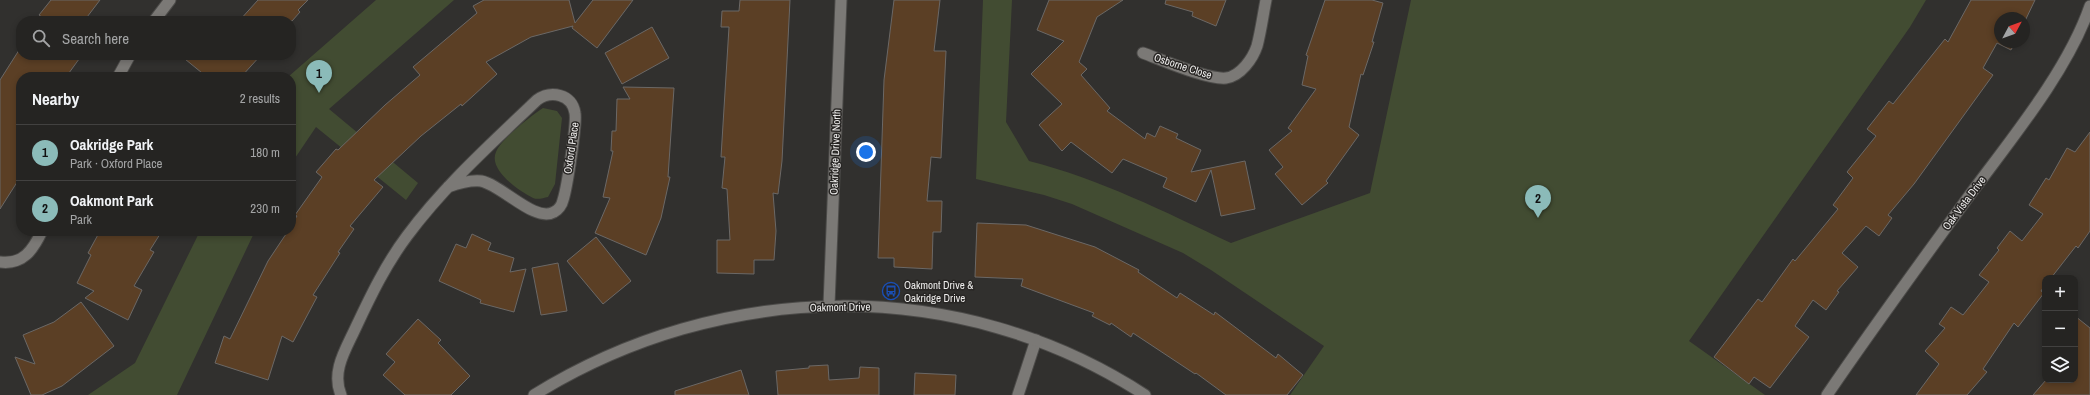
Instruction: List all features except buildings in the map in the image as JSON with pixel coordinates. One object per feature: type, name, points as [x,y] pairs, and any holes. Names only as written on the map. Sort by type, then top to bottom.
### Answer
[{"type":"street","points":[[158,16],[170,0]]},
{"type":"street","name":"Oakridge Drive North","points":[[830,305],[841,0]]},
{"type":"street","name":"Osborne Close","points":[[1143,53],[1210,76],[1226,78],[1233,76],[1247,64],[1257,46],[1266,0]]},
{"type":"street","name":"Oak Vista Drive","points":[[1828,395],[1894,298],[2039,100],[2073,44],[2090,6]]},
{"type":"street","points":[[121,72],[127,60]]},
{"type":"street","name":"Oxford Place","points":[[341,395],[337,385],[337,373],[340,362],[373,291],[407,236],[448,187],[540,98],[556,94],[564,97],[572,105],[576,120],[564,200],[556,211],[546,215],[536,213],[494,186],[482,182],[468,181],[448,187]]},
{"type":"street","points":[[0,262],[11,263],[20,260],[29,253],[39,236]]},
{"type":"street","name":"Oakmont Drive","points":[[534,395],[581,368],[614,352],[670,331],[737,316],[830,305],[897,307],[964,319],[1036,340],[1090,363],[1145,395]]},
{"type":"street","points":[[1018,395],[1036,340]]},
{"type":"green space","points":[[376,0],[454,0],[329,109],[418,183],[406,200],[316,127],[296,157],[296,72],[294,72]]},
{"type":"green space","points":[[983,0],[1012,0],[1006,122],[1029,161],[1081,177],[1132,197],[1231,243],[1370,193],[1411,0],[1926,0],[1910,27],[1689,341],[1765,395],[1290,395],[1324,346],[1211,270],[1183,253],[1072,204],[1044,195],[976,179]]},
{"type":"green space","points":[[543,108],[557,111],[562,118],[555,184],[548,197],[537,199],[520,190],[506,179],[496,166],[495,159],[496,152],[504,140],[524,122]]},
{"type":"green space","points":[[198,236],[253,236],[177,395],[88,395],[135,363]]},
{"type":"place","name":"Oakridge Park","points":[[319,93]]},
{"type":"place","name":"Oakmont Park","points":[[1538,218]]},
{"type":"place","name":"Oakmont Drive & Oakridge Drive","points":[[891,291]]}]
